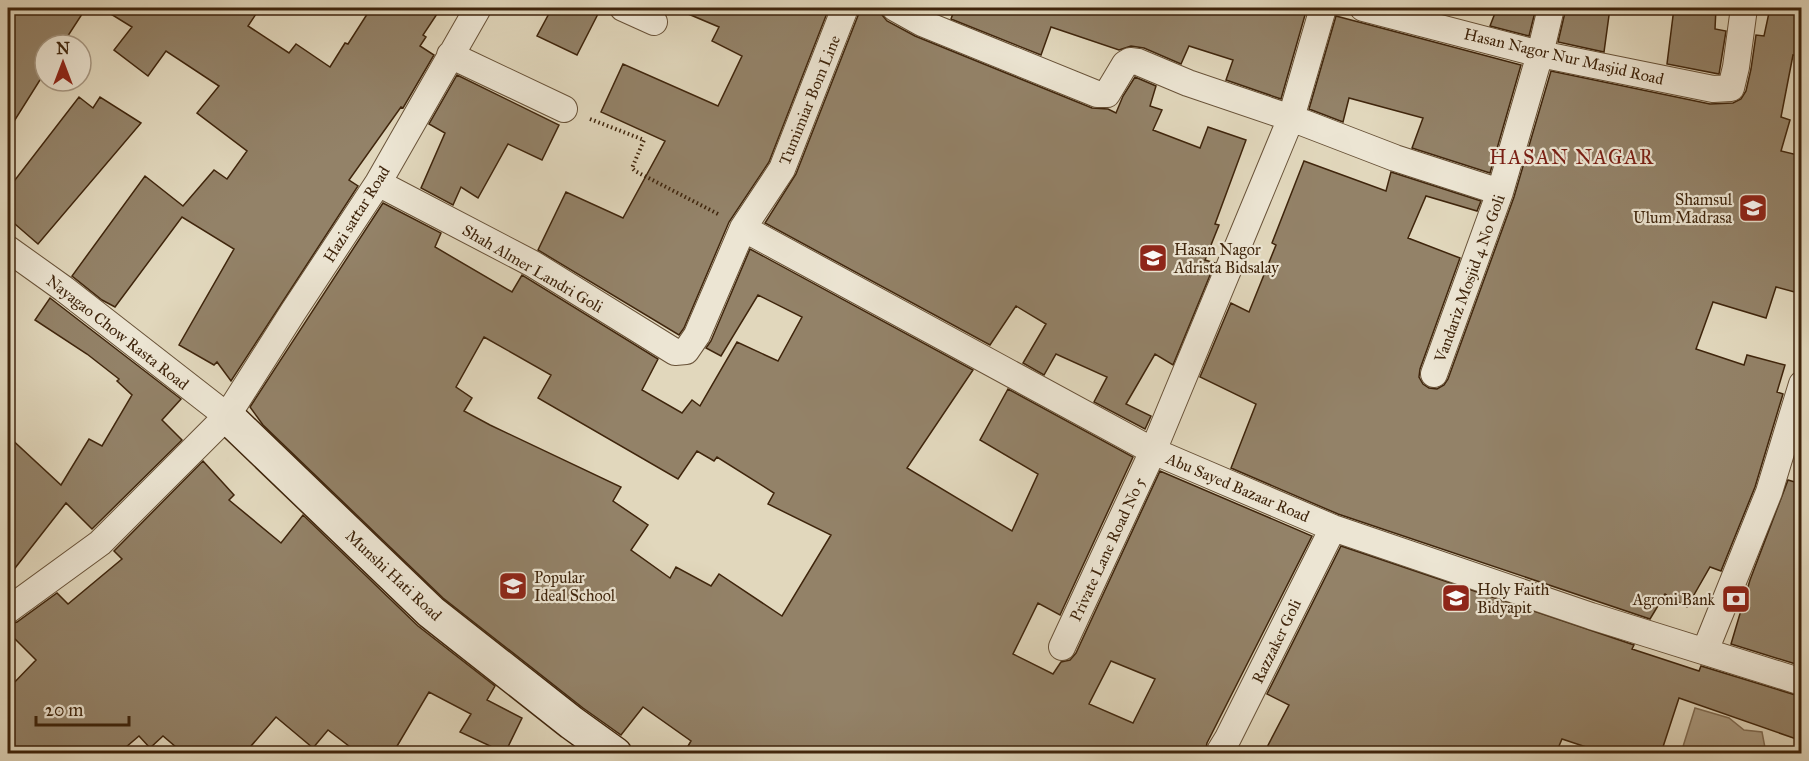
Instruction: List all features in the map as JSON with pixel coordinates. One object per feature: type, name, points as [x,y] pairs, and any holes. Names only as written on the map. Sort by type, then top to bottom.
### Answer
[{"type":"street","name":"Hazi sattar Road","points":[[8,610],[100,543],[227,416],[378,183],[478,8]]},
{"type":"street","points":[[622,8],[654,22]]},
{"type":"street","name":"Tumimiar Bom Line","points":[[686,351],[697,335],[744,228],[782,169],[845,8]]},
{"type":"street","points":[[895,8],[922,23],[1097,94],[1107,94],[1125,64],[1130,61],[1291,118],[1395,158],[1500,192]]},
{"type":"street","name":"Abu Sayed Bazaar Road","points":[[1323,8],[1291,118],[1153,451],[1333,528],[1591,616],[1802,682]]},
{"type":"street","name":"Hasan Nagor Nur Masjid Road","points":[[1363,8],[1540,54],[1713,89],[1731,88],[1744,8]]},
{"type":"street","name":"Vandariz Mosjid 4 No Goli","points":[[1434,374],[1500,192],[1551,8]]},
{"type":"street","points":[[450,56],[564,109]]},
{"type":"street","name":"Shah Almer Landri Goli","points":[[378,183],[533,264],[675,351],[686,351]]},
{"type":"street","points":[[744,228],[1153,451]]},
{"type":"street","name":"Nayagao Chow Rasta Road","points":[[8,249],[64,289],[227,416]]},
{"type":"street","points":[[1705,651],[1769,492],[1802,384]]},
{"type":"street","name":"Munshi Hati Road","points":[[227,416],[431,612],[572,723],[615,753]]},
{"type":"street","name":"Private Lane Road No 5","points":[[1062,647],[1153,451]]},
{"type":"street","name":"Razzaker Goli","points":[[1221,753],[1333,528]]},
{"type":"path","points":[[564,109],[644,140],[632,168],[635,171],[744,228]]},
{"type":"shaded area","points":[[1695,708],[1729,718],[1744,730],[1762,732],[1766,753],[1681,753]]},
{"type":"building","points":[[8,8],[86,8],[70,33],[33,33],[33,91],[8,131]]},
{"type":"building","points":[[101,8],[260,8],[248,26],[289,53],[296,44],[330,67],[371,8],[441,8],[423,35],[426,37],[420,46],[434,55],[403,108],[401,107],[349,180],[358,186],[231,381],[217,362],[214,365],[179,345],[234,249],[182,217],[115,307],[102,300],[72,276],[145,176],[183,206],[214,170],[227,179],[247,151],[197,113],[219,86],[166,51],[148,76],[114,50],[132,27]]},
{"type":"building","points":[[552,8],[601,8],[577,55],[537,36]]},
{"type":"building","points":[[674,8],[829,8],[769,162],[729,222],[679,335],[538,250],[566,192],[623,218],[665,141],[601,112],[623,64],[718,106],[742,56],[712,41],[719,27]]},
{"type":"building","points":[[860,8],[880,8],[887,21],[915,36],[1092,108],[1108,109],[1116,113],[1135,77],[1156,86],[1150,106],[1162,110],[1153,130],[1200,148],[1208,127],[1246,140],[1215,224],[1219,225],[1205,260],[1215,263],[1173,365],[1155,354],[1126,404],[1151,416],[1145,429],[1094,402],[1107,377],[1056,354],[1044,375],[1023,363],[1046,324],[1016,306],[990,345],[765,223],[796,174]]},
{"type":"building","points":[[955,8],[1307,8],[1281,99],[1226,80],[1233,60],[1189,46],[1181,64],[1144,48],[1131,46],[1119,50],[1051,27],[1041,55],[951,19]]},
{"type":"building","points":[[1497,8],[1536,8],[1529,36],[1490,26]]},
{"type":"building","points":[[1566,8],[1610,8],[1604,52],[1558,42]]},
{"type":"building","points":[[1674,8],[1716,8],[1715,29],[1726,31],[1719,74],[1667,64]]},
{"type":"building","points":[[1770,8],[1802,8],[1802,57],[1793,55],[1781,117],[1790,120],[1781,151],[1802,156],[1802,294],[1776,287],[1766,318],[1713,302],[1696,349],[1744,365],[1747,355],[1785,365],[1777,392],[1783,394],[1755,487],[1721,571],[1710,567],[1687,607],[1665,594],[1650,619],[1338,514],[1231,468],[1256,404],[1200,377],[1231,303],[1249,312],[1276,245],[1272,243],[1304,161],[1386,191],[1391,172],[1481,201],[1477,211],[1426,196],[1408,238],[1460,258],[1420,369],[1419,377],[1423,384],[1437,389],[1448,379],[1514,197],[1551,71],[1710,104],[1733,103],[1741,99],[1746,91],[1756,35],[1764,36]]},
{"type":"building","points":[[1336,16],[1521,65],[1490,173],[1412,148],[1423,118],[1349,98],[1343,122],[1309,109]]},
{"type":"building","points":[[457,75],[559,125],[542,160],[508,144],[478,198],[461,187],[453,205],[421,188],[445,133],[429,124]]},
{"type":"building","points":[[79,97],[93,108],[100,97],[141,123],[38,244],[8,218],[8,189]]},
{"type":"building","points":[[383,203],[441,233],[435,247],[512,292],[522,275],[658,359],[642,390],[682,413],[692,400],[700,406],[737,342],[778,361],[802,317],[758,295],[721,356],[706,348],[750,249],[973,370],[907,468],[1012,531],[1038,474],[980,440],[1008,389],[1133,457],[1060,615],[1038,603],[1013,654],[1053,674],[1061,662],[1070,660],[1076,653],[1160,471],[1312,536],[1207,743],[1205,753],[684,753],[691,741],[643,707],[621,735],[443,598],[263,425],[250,407]],"holes":[[[484,337],[551,375],[538,398],[678,479],[697,451],[714,461],[717,457],[774,493],[768,504],[831,535],[782,616],[719,574],[711,586],[676,567],[670,578],[631,550],[648,525],[613,501],[621,487],[464,411],[472,398],[456,387]],[[1111,661],[1155,679],[1133,723],[1089,704]]]},
{"type":"building","points":[[50,298],[181,399],[162,420],[182,440],[92,529],[66,503],[8,577],[8,436],[61,485],[89,439],[102,446],[132,395],[117,381],[119,379],[87,354],[35,320]]},
{"type":"building","points":[[203,461],[234,495],[229,500],[281,543],[303,515],[418,626],[495,686],[487,700],[522,718],[505,753],[460,732],[471,714],[429,692],[393,753],[358,753],[328,730],[313,748],[276,717],[245,753],[183,753],[163,736],[150,748],[139,736],[119,753],[8,753],[8,689],[36,660],[8,632],[8,625],[17,622],[57,593],[68,604],[122,559],[114,551]]},
{"type":"building","points":[[1788,480],[1802,484],[1802,666],[1731,644],[1750,580]]},
{"type":"building","points":[[1341,546],[1634,645],[1632,649],[1699,671],[1701,666],[1802,697],[1802,741],[1679,698],[1661,753],[1604,753],[1562,739],[1556,753],[1264,753],[1289,705],[1267,694]]},
{"type":"place","name":"Shamsul Ulum Madrasa","points":[[1753,208]]},
{"type":"place","name":"Hasan Nagor Adrista Bidsalay","points":[[1153,258]]},
{"type":"place","name":"Popular Ideal School","points":[[513,586]]},
{"type":"place","name":"Holy Faith Bidyapit","points":[[1456,598]]},
{"type":"place","name":"Agroni Bank","points":[[1736,599]]},
{"type":"district","name":"HASAN NAGAR","points":[[1572,157]]}]
